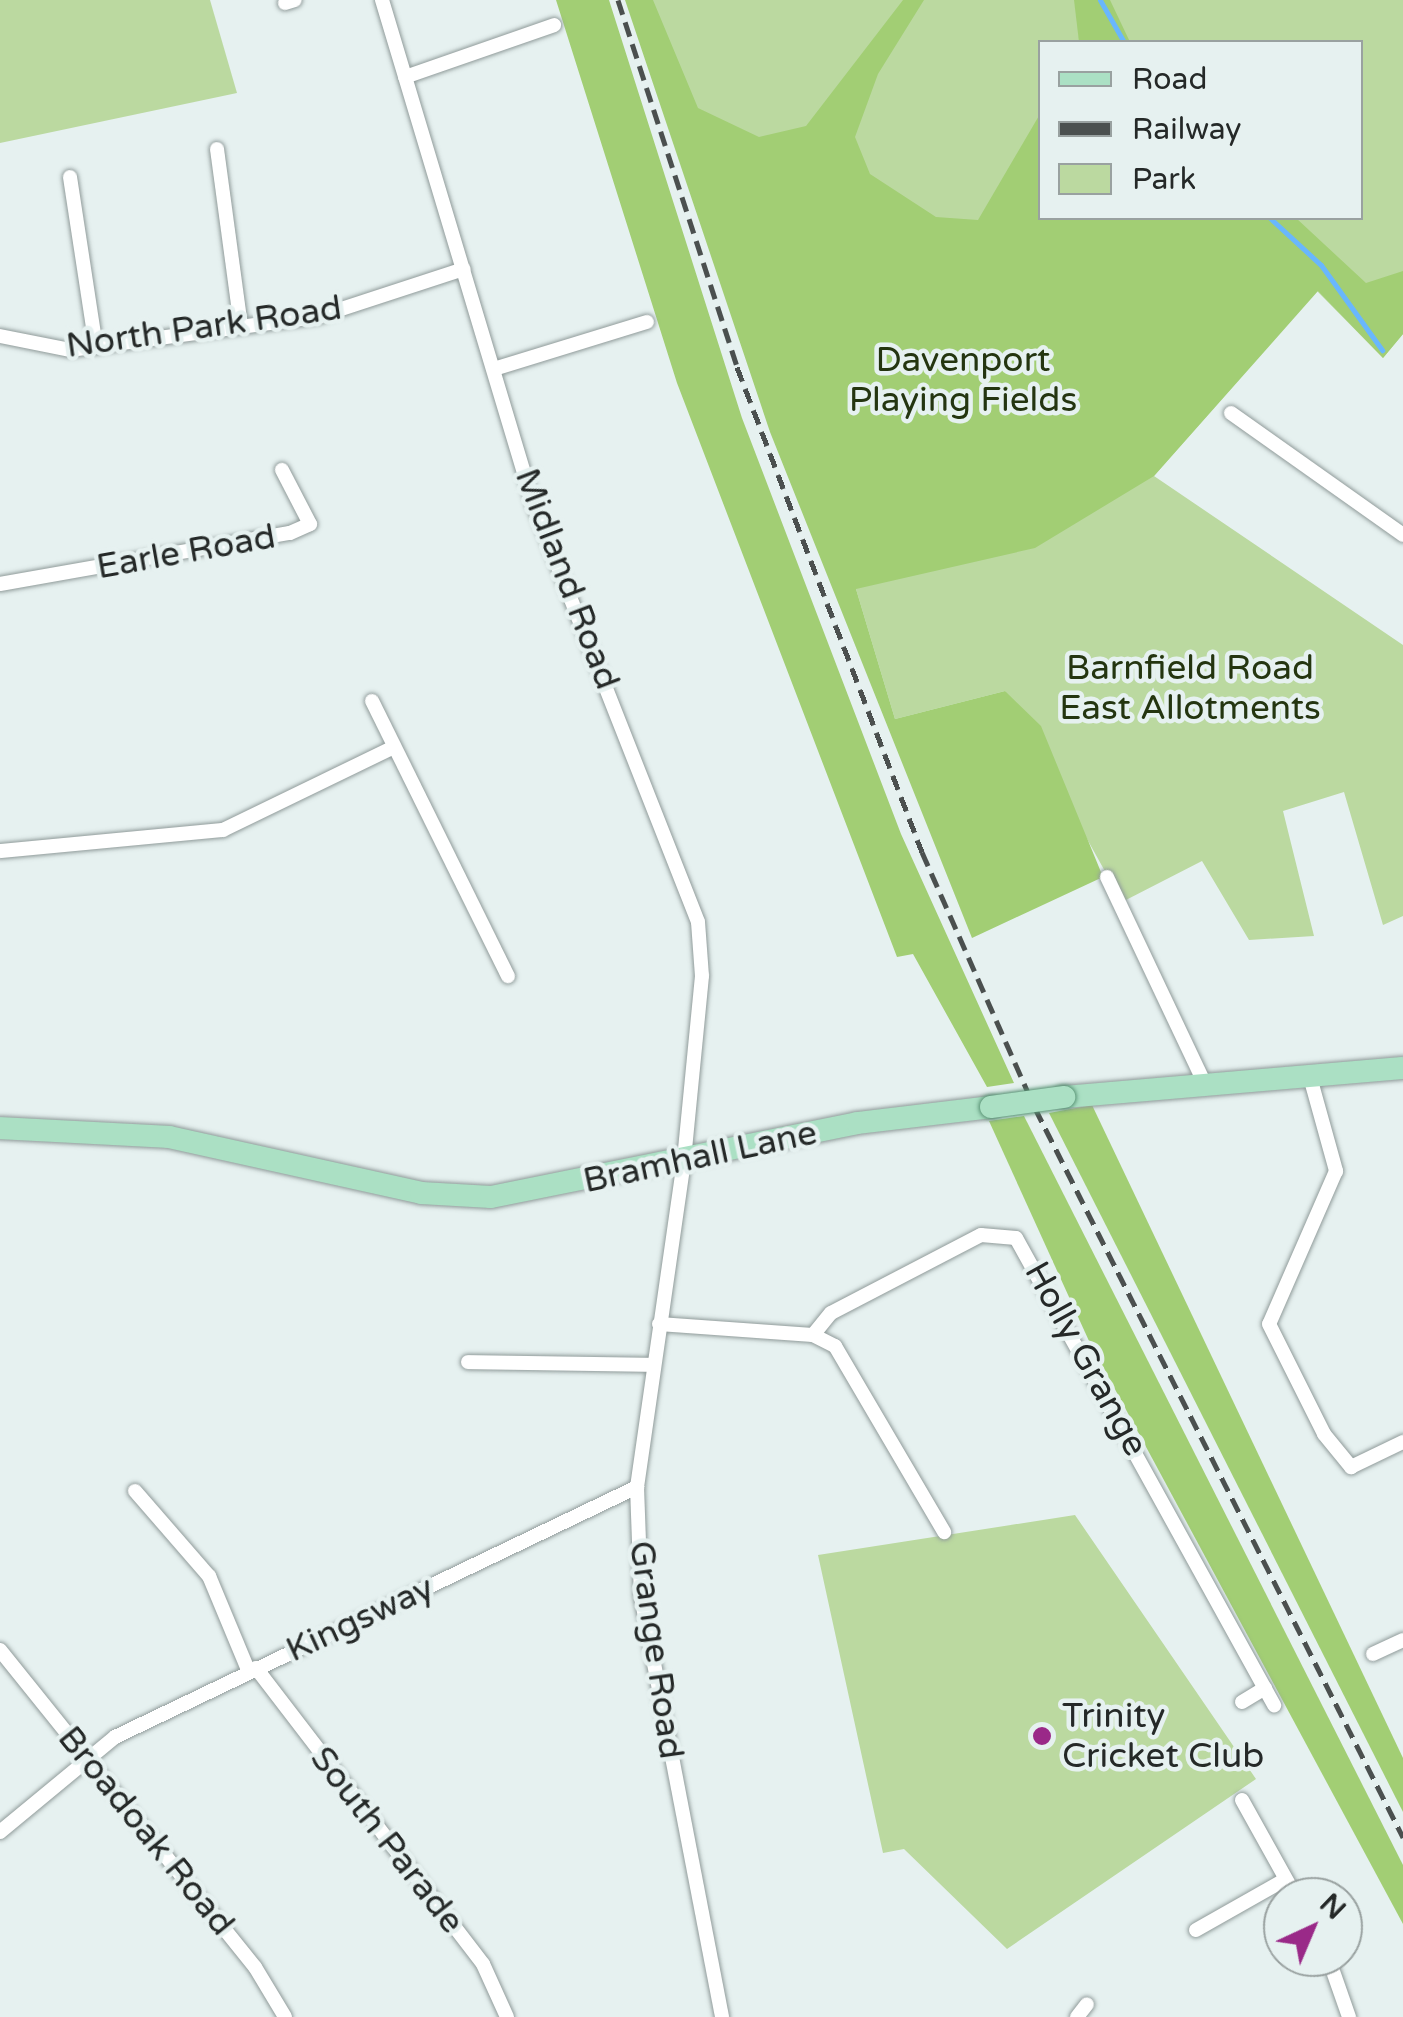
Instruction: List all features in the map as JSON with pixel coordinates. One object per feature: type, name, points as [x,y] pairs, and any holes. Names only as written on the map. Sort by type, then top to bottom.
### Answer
[{"type":"main road","name":"Bramhall Lane","points":[[0,1128],[169,1137],[421,1193],[491,1197],[857,1123],[1064,1097],[1403,1068]]},
{"type":"street","name":"Midland Road","points":[[382,0],[534,503],[698,922],[702,976],[684,1161]]},
{"type":"street","points":[[405,77],[554,25]]},
{"type":"street","points":[[216,149],[241,326]]},
{"type":"street","points":[[70,177],[96,347]]},
{"type":"street","name":"North Park Road","points":[[0,336],[54,350],[320,316],[464,269]]},
{"type":"street","points":[[494,369],[647,322]]},
{"type":"street","points":[[1230,413],[1403,535]]},
{"type":"street","name":"Earle Road","points":[[0,584],[290,533],[310,524],[282,470]]},
{"type":"street","points":[[372,700],[508,976]]},
{"type":"street","points":[[0,850],[223,830],[394,747]]},
{"type":"street","points":[[1107,878],[1205,1084]]},
{"type":"street","points":[[1310,1078],[1336,1171],[1269,1324],[1282,1362],[1351,1467],[1403,1442]]},
{"type":"street","name":"Grange Road","points":[[684,1161],[637,1487],[641,1596],[722,2017]]},
{"type":"street","name":"Holly Grange","points":[[813,1335],[831,1314],[981,1235],[1016,1238],[1274,1705]]},
{"type":"street","points":[[660,1324],[813,1335],[852,1363],[944,1532]]},
{"type":"street","points":[[468,1362],[654,1364]]},
{"type":"street","name":"Kingsway","points":[[0,1832],[88,1758],[253,1670],[637,1487]]},
{"type":"street","name":"South Parade","points":[[135,1491],[209,1576],[253,1670],[484,1964],[507,2017]]},
{"type":"street","points":[[1373,1654],[1403,1640]]},
{"type":"street","name":"Broadoak Road","points":[[0,1650],[88,1758],[285,2017]]},
{"type":"street","points":[[1242,1702],[1265,1688]]},
{"type":"street","points":[[1242,1800],[1285,1877]]},
{"type":"street","points":[[1196,1930],[1263,1891]]},
{"type":"street","points":[[1335,1977],[1349,2017]]},
{"type":"street","points":[[1077,2017],[1086,2004]]},
{"type":"green space","points":[[0,0],[210,0],[237,93],[0,143]]},
{"type":"green space","points":[[556,0],[609,0],[742,418],[901,834],[1014,1083],[987,1087],[913,954],[897,957],[677,383]]},
{"type":"green space","name":"Davenport Playing Fields","points":[[625,0],[653,0],[698,108],[759,137],[806,126],[903,0],[924,0],[878,74],[855,137],[870,174],[936,217],[978,220],[1038,117],[1038,220],[1298,220],[1366,283],[1403,271],[1403,334],[1383,358],[1318,291],[1154,476],[1035,548],[856,589],[895,719],[1005,691],[1041,726],[1103,877],[972,938],[770,432]]},
{"type":"green space","name":"Davenport Playing Fields","points":[[635,0],[1403,0],[1403,334],[1383,358],[1317,291],[1154,476],[1403,645],[1403,916],[1383,925],[1344,792],[1283,811],[1314,936],[1249,940],[1202,861],[1122,902],[1005,691],[895,719],[856,589]]},
{"type":"green space","points":[[1074,0],[1110,0],[1129,40],[1079,40]]},
{"type":"green space","points":[[1092,1105],[1403,1758],[1403,1812],[1049,1113]]},
{"type":"green space","points":[[1024,1116],[1403,1865],[1403,1924],[1089,1341],[989,1121]]},
{"type":"green space","name":"Trinity Cricket Club","points":[[1075,1515],[1256,1779],[1007,1949],[904,1849],[883,1853],[818,1555]]},
{"type":"waterway","points":[[1100,0],[1123,40]]},
{"type":"waterway","points":[[1272,220],[1321,265],[1382,350]]},
{"type":"railway","points":[[618,0],[737,367],[922,852],[1035,1108],[1403,1837]]},
{"type":"place","name":"Trinity Cricket Club","points":[[1042,1736]]},
{"type":"park label","name":"Barnfield Road East Allotments","points":[[1190,688]]}]
